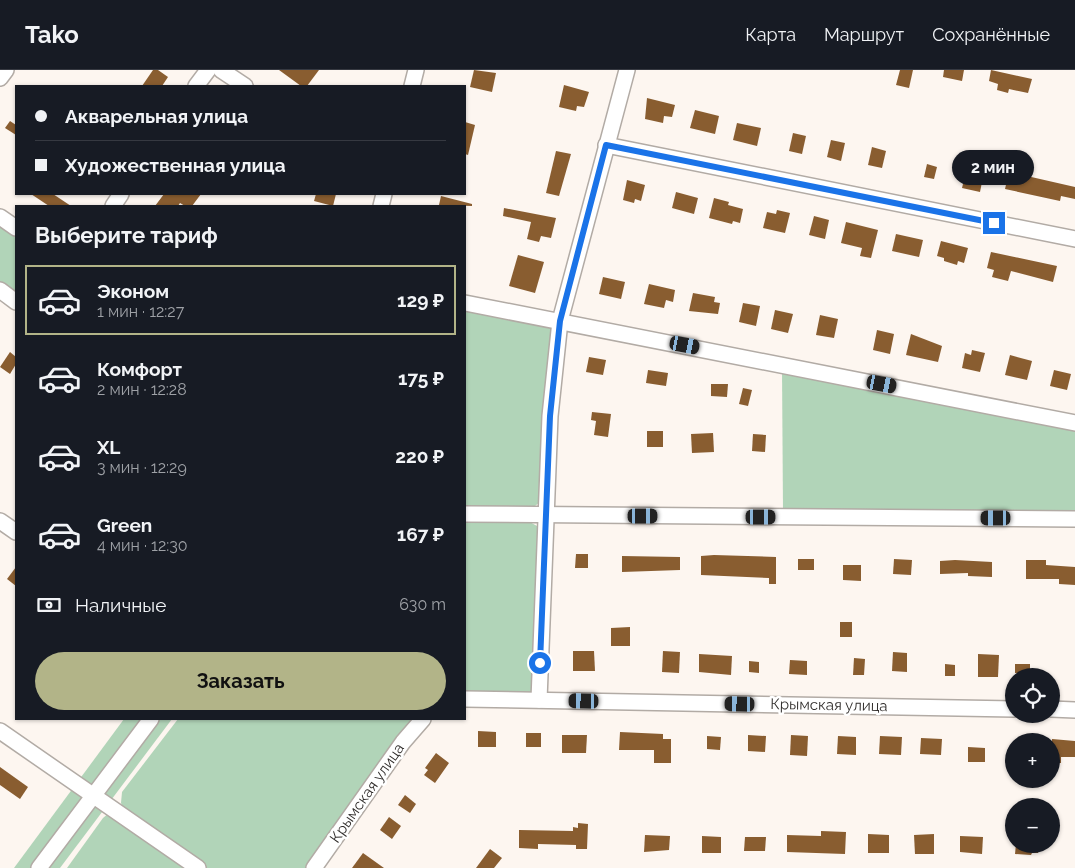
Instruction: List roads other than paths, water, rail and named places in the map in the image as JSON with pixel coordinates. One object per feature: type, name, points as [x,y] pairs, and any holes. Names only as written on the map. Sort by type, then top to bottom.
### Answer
[{"type":"street","points":[[0,78],[6,70]]},
{"type":"street","points":[[197,85],[208,70]]},
{"type":"street","points":[[221,70],[244,85]]},
{"type":"street","points":[[412,85],[416,70]]},
{"type":"street","points":[[539,700],[550,416],[560,321],[627,70]]},
{"type":"street","points":[[606,145],[1075,239]]},
{"type":"street","points":[[0,217],[15,227]]},
{"type":"street","points":[[0,290],[15,301]]},
{"type":"street","points":[[466,303],[1075,423]]},
{"type":"street","points":[[466,514],[1075,519]]},
{"type":"street","points":[[0,521],[15,531]]},
{"type":"street","name":"Крымская улица","points":[[466,700],[1005,709]]},
{"type":"street","points":[[1060,709],[1075,710]]},
{"type":"street","points":[[39,868],[150,720]]},
{"type":"street","name":"Крымская улица","points":[[314,868],[403,742],[422,720]]},
{"type":"street","points":[[0,730],[198,868]]}]
